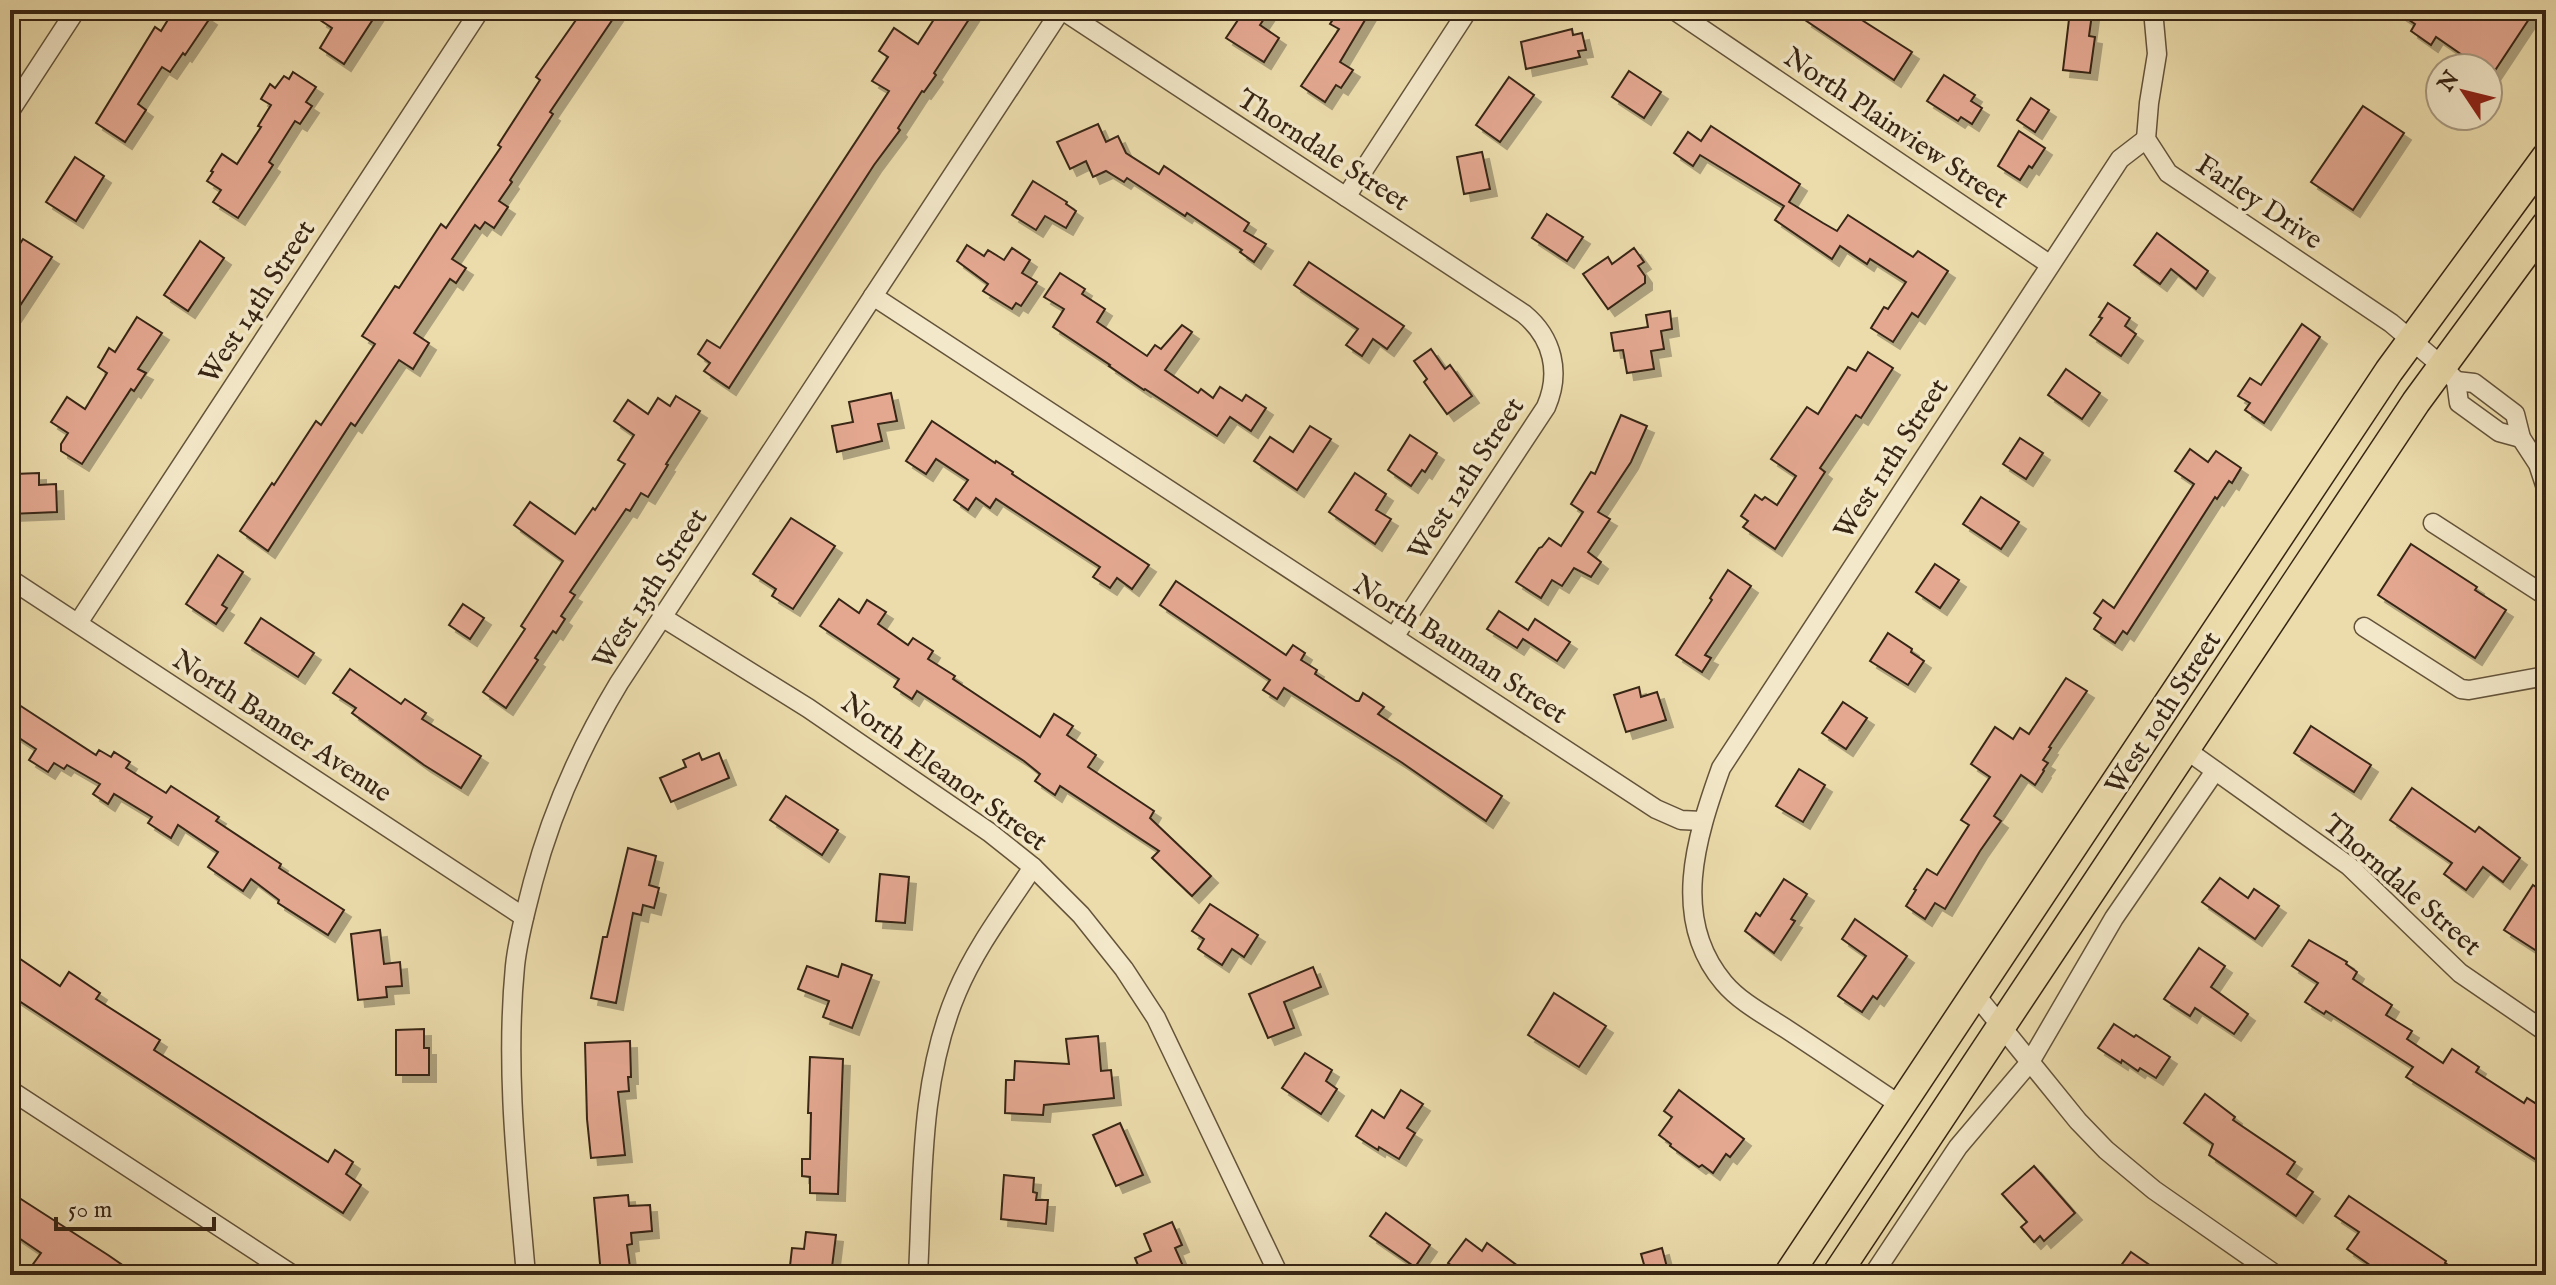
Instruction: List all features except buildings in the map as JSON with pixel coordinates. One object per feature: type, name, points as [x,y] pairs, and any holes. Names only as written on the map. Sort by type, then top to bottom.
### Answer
[{"type":"main road","name":"West 10th Street","points":[[1788,1275],[2269,548],[2411,340],[2546,157]]},
{"type":"main road","name":"West 10th Street","points":[[1836,1275],[2185,749],[2449,373],[2546,225]]},
{"type":"street","points":[[10,111],[76,10]]},
{"type":"street","name":"West 14th Street","points":[[78,623],[480,10]]},
{"type":"street","name":"Thorndale Street","points":[[1062,10],[1524,314],[1539,328],[1547,342]]},
{"type":"street","name":"West 13th Street","points":[[526,1275],[511,1059],[515,966],[544,841],[572,768],[619,683],[1062,10]]},
{"type":"street","points":[[1346,197],[1468,10]]},
{"type":"street","name":"North Plainview Street","points":[[1674,10],[2049,264]]},
{"type":"street","points":[[2146,139],[2157,54],[2153,10]]},
{"type":"street","name":"West 11th Street","points":[[1702,821],[1721,768],[2049,264],[2120,159],[2146,139]]},
{"type":"street","name":"Farley Drive","points":[[2146,139],[2168,173],[2391,323],[2449,373],[2459,403],[2499,432],[2521,438],[2538,464],[2546,488]]},
{"type":"street","name":"North Bauman Street","points":[[873,296],[1664,814],[1681,820],[1702,821]]},
{"type":"street","name":"West 12th Street","points":[[1394,637],[1546,407],[1554,371],[1547,342]]},
{"type":"street","points":[[2433,523],[2546,596]]},
{"type":"street","name":"North Banner Avenue","points":[[10,579],[524,917]]},
{"type":"street","name":"North Eleanor Street","points":[[662,617],[808,708],[989,832],[1061,893],[1100,937],[1156,1018],[1279,1275]]},
{"type":"street","points":[[2364,627],[2461,689],[2546,676]]},
{"type":"street","name":"Thorndale Street","points":[[2185,749],[2349,866],[2460,973],[2546,1032]]},
{"type":"street","points":[[1873,1275],[1958,1147],[2030,1062],[2114,918],[2215,771]]},
{"type":"street","points":[[1702,821],[1694,857],[1693,915],[1696,933],[1714,969],[1740,998],[1900,1105]]},
{"type":"street","points":[[918,1275],[926,1121],[939,1041],[956,994],[974,958],[1033,867]]},
{"type":"street","points":[[1975,994],[2078,1121],[2121,1164],[2276,1275]]},
{"type":"street","points":[[10,1090],[293,1275]]}]
